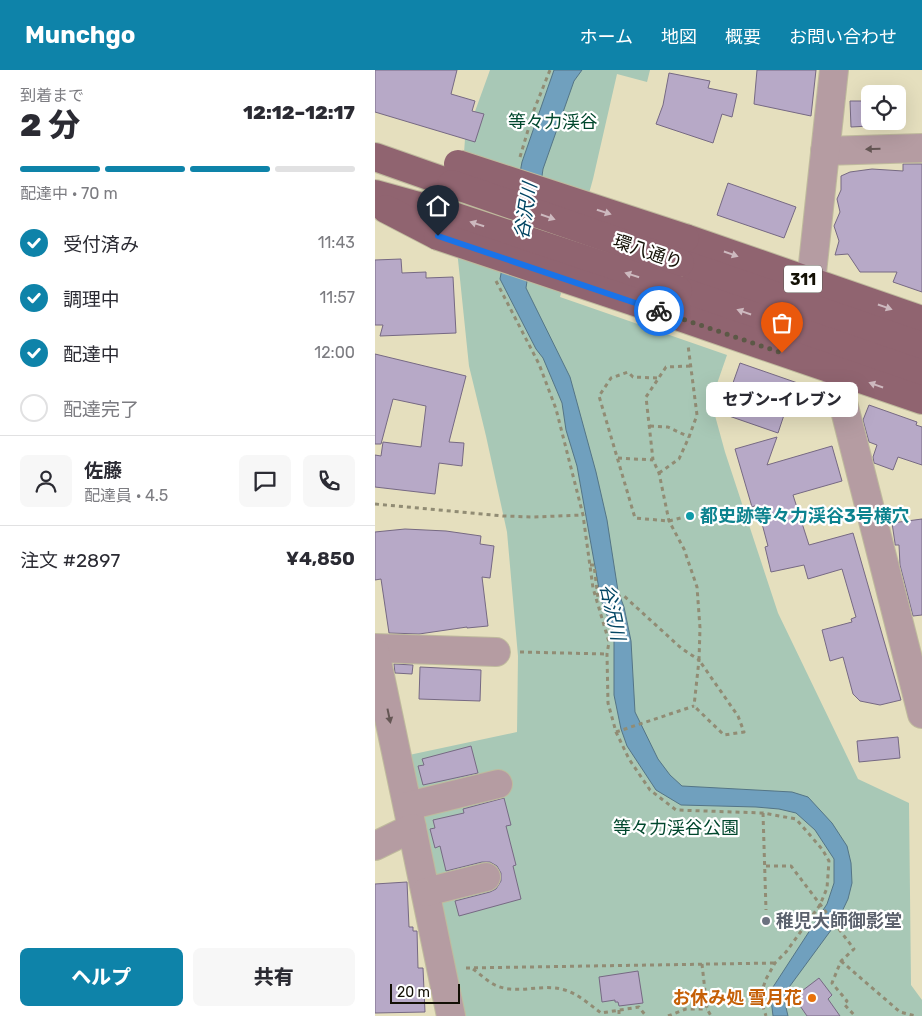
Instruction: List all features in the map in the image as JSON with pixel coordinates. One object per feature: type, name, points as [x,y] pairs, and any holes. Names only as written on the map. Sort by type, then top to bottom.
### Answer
[{"type":"main road","name":"環八通り","points":[[378,158],[455,174],[683,250],[922,346]]},
{"type":"main road","name":"環八通り","points":[[375,194],[441,225],[678,290],[922,374]]},
{"type":"main road","points":[[375,204],[441,225],[677,316],[922,400]]},
{"type":"main road","name":"311","points":[[683,250],[811,282],[922,320]]},
{"type":"street","points":[[811,282],[834,70]]},
{"type":"street","points":[[825,151],[922,148]]},
{"type":"street","points":[[835,371],[840,397],[922,714]]},
{"type":"street","points":[[451,1016],[375,650],[504,652]]},
{"type":"street","points":[[375,846],[410,817],[498,784]]},
{"type":"street","points":[[426,892],[486,876]]},
{"type":"path","points":[[519,160],[534,110],[550,70]]},
{"type":"path","points":[[493,274],[539,364],[556,409],[583,515],[593,588],[609,642],[607,654],[608,703],[616,732],[629,759],[650,790],[676,810],[763,813],[796,819],[822,849],[829,861],[827,888],[820,906],[786,952],[775,963],[767,979],[761,996],[766,1016]]},
{"type":"path","points":[[659,473],[679,459],[697,415],[687,342]]},
{"type":"path","points":[[691,366],[666,367],[646,397],[653,460],[659,473],[669,521],[684,549],[697,587],[700,628],[694,706]]},
{"type":"path","points":[[658,378],[633,377],[628,372],[611,378],[599,396],[635,518],[669,521],[688,516]]},
{"type":"path","points":[[649,426],[668,427],[689,437]]},
{"type":"path","points":[[618,458],[653,460]]},
{"type":"path","points":[[375,504],[503,516],[583,515]]},
{"type":"path","points":[[590,565],[594,565],[599,598],[624,596],[681,648],[699,660],[738,716],[744,732],[724,735],[694,706]]},
{"type":"path","points":[[504,652],[607,654]]},
{"type":"path","points":[[616,732],[694,706]]},
{"type":"path","points":[[763,813],[766,910]]},
{"type":"path","points":[[765,866],[791,866],[854,950],[841,961],[832,983],[847,1001],[844,1004],[855,1016]]},
{"type":"path","points":[[841,961],[900,1012],[916,1016]]},
{"type":"path","points":[[441,968],[775,963]]},
{"type":"path","points":[[702,964],[707,1008],[711,1016]]},
{"type":"path","points":[[473,968],[495,985],[514,990],[544,987],[562,989],[576,995],[601,1013],[639,1007],[646,1016]]},
{"type":"path","points":[[668,1016],[686,1009],[707,1008]]},
{"type":"path","points":[[619,1010],[619,1016]]},
{"type":"green space","name":"等々力渓谷公園","points":[[490,70],[650,70],[647,82],[617,74],[593,179],[560,297],[727,355],[711,401],[725,452],[778,613],[858,779],[909,803],[911,985],[922,1000],[922,1016],[465,1016],[409,755],[517,732],[518,656],[507,532],[469,366],[457,250],[465,139]]},
{"type":"water","name":"谷沢川","points":[[554,70],[582,70],[574,81],[543,169],[526,288],[570,377],[596,472],[607,520],[618,591],[624,607],[631,641],[635,712],[658,759],[670,775],[682,786],[792,792],[808,797],[832,823],[847,846],[851,863],[852,883],[848,899],[837,922],[787,990],[784,999],[788,1016],[773,1016],[771,999],[773,987],[827,904],[834,883],[834,859],[815,830],[796,813],[756,807],[681,805],[656,790],[627,746],[621,729],[614,695],[614,633],[601,600],[577,466],[566,430],[562,403],[543,358],[536,349],[500,279],[522,162]]},
{"type":"building","points":[[375,70],[457,70],[451,94],[475,101],[472,111],[484,114],[475,142],[375,112]]},
{"type":"building","points":[[757,70],[816,70],[811,116],[754,104]]},
{"type":"building","points":[[669,73],[710,81],[708,88],[737,94],[732,117],[722,114],[713,143],[656,124],[663,105]]},
{"type":"building","points":[[850,101],[861,101],[861,126],[851,127]]},
{"type":"building","points":[[903,164],[922,164],[922,292],[893,282],[897,272],[860,272],[848,254],[835,255],[839,241],[834,226],[840,212],[837,199],[841,190],[841,176],[850,172],[872,169],[903,171]]},
{"type":"building","points":[[728,183],[796,207],[784,238],[717,215]]},
{"type":"building","points":[[401,259],[402,273],[426,272],[426,278],[453,277],[456,333],[380,336],[383,325],[375,325],[375,260]]},
{"type":"building","points":[[375,354],[466,376],[449,442],[464,443],[462,466],[439,463],[435,494],[375,487],[375,455],[381,456],[383,442],[421,447],[426,406],[393,399],[381,444],[375,444]]},
{"type":"building","points":[[740,363],[812,388],[802,415],[786,409],[778,433],[729,416],[731,411],[726,410],[731,398],[728,397]]},
{"type":"building","points":[[869,405],[917,422],[916,425],[922,427],[922,465],[898,457],[893,470],[874,463],[873,457],[877,445],[869,442],[863,420]]},
{"type":"building","points":[[777,437],[767,465],[832,446],[842,481],[793,495],[809,545],[853,533],[901,700],[880,705],[860,701],[853,694],[843,657],[830,661],[822,630],[852,622],[851,619],[856,617],[842,569],[808,579],[804,565],[771,572],[765,547],[768,546],[757,505],[752,507],[735,449]]},
{"type":"building","points":[[922,519],[922,615],[913,616],[900,565],[899,545],[895,545],[892,523]]},
{"type":"building","points":[[405,529],[446,531],[481,536],[480,544],[494,546],[490,578],[482,577],[488,626],[419,634],[389,633],[381,579],[375,580],[375,532]]},
{"type":"building","points":[[394,664],[413,665],[412,674],[395,673]]},
{"type":"building","points":[[420,667],[481,670],[480,701],[419,699]]},
{"type":"building","points":[[898,737],[900,758],[859,762],[857,741]]},
{"type":"building","points":[[471,746],[478,773],[423,785],[418,766],[424,765],[422,759]]},
{"type":"building","points":[[504,798],[511,825],[506,826],[516,865],[513,866],[521,899],[459,916],[455,901],[496,889],[501,881],[501,873],[497,866],[490,862],[482,862],[446,871],[440,846],[435,848],[430,829],[435,828],[433,820],[464,813],[463,809]]},
{"type":"building","points":[[407,882],[409,927],[413,927],[413,931],[417,931],[418,968],[423,968],[425,1012],[375,1013],[375,884]]},
{"type":"building","points":[[638,971],[643,1003],[619,1006],[615,1000],[602,1002],[599,977]]},
{"type":"building","name":"お休み処 雪月花","points":[[819,978],[832,995],[828,999],[840,1016],[807,1016],[794,997]]},
{"type":"way so far","points":[[659,311],[782,353]]},
{"type":"place","name":"セブン-イレブン","points":[[782,353]]},
{"type":"place","name":"都史跡等々力渓谷3号横穴","points":[[690,516]]},
{"type":"place","name":"稚児大師御影堂","points":[[766,921]]},
{"type":"place","name":"お休み処 雪月花","points":[[812,998]]},
{"type":"route","points":[[438,236],[659,311]]},
{"type":"park label","name":"等々力渓谷","points":[[553,122]]}]
